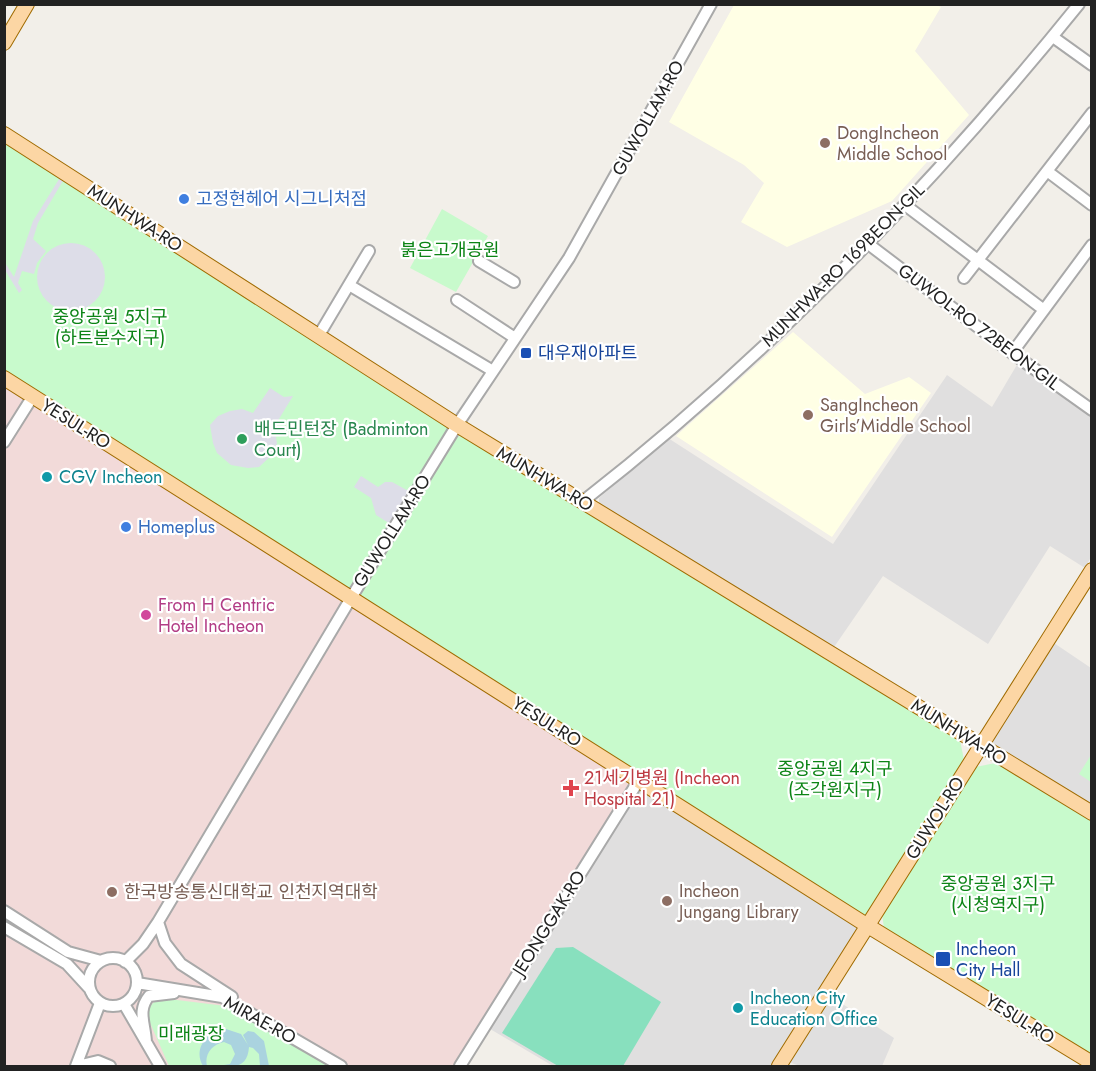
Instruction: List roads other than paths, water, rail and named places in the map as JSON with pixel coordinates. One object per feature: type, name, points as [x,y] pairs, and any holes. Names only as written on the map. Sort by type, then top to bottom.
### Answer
[{"type":"main road","points":[[4,43],[27,4]]},
{"type":"main road","name":"MUNHWA-RO","points":[[4,134],[457,425],[1092,813]]},
{"type":"main road","name":"YESUL-RO","points":[[4,378],[868,926],[1092,1063]]},
{"type":"main road","name":"GUWOL-RO","points":[[779,1066],[1092,570]]},
{"type":"street","name":"GUWOLLAM-RO","points":[[125,962],[143,944],[158,922],[457,425],[569,258],[711,4]]},
{"type":"street","name":"MUNHWA-RO 169BEON-GIL","points":[[582,502],[753,355],[905,205],[1021,77],[1079,4]]},
{"type":"street","points":[[1053,38],[1092,64]]},
{"type":"street","points":[[964,278],[1092,113]]},
{"type":"street","points":[[1047,171],[1092,205]]},
{"type":"street","points":[[905,205],[1044,309]]},
{"type":"street","name":"GUWOL-RO 72BEON-GIL","points":[[867,243],[1012,353],[1092,410]]},
{"type":"street","points":[[1012,353],[1092,245]]},
{"type":"street","points":[[319,335],[369,250]]},
{"type":"street","points":[[479,261],[514,282]]},
{"type":"street","points":[[349,285],[493,371]]},
{"type":"street","points":[[457,300],[515,338]]},
{"type":"street","points":[[4,442],[33,396]]},
{"type":"street","name":"JEONGGAK-RO","points":[[460,1066],[639,780]]},
{"type":"street","points":[[4,911],[68,952],[101,961],[114,958],[125,962],[134,971],[137,983],[133,995],[124,1004],[112,1006],[100,1003],[67,964],[4,927]]},
{"type":"street","points":[[158,922],[165,943],[181,964],[236,999],[242,1008]]},
{"type":"street","points":[[89,988],[88,981],[92,969],[101,961]]},
{"type":"street","name":"MIRAE-RO","points":[[137,983],[222,997],[341,1066]]},
{"type":"street","points":[[146,1042],[141,1010],[144,1003],[149,996],[183,990]]},
{"type":"street","points":[[77,1066],[100,1003]]},
{"type":"street","points":[[124,1004],[160,1066]]},
{"type":"street","points":[[77,1066],[98,1061],[110,1066]]},
{"type":"water","points":[[223,1028],[241,1034],[248,1045],[243,1035],[248,1031],[254,1032],[264,1041],[269,1066],[260,1066],[259,1054],[249,1047],[247,1057],[242,1063],[235,1066],[224,1065],[230,1064],[235,1054],[231,1045],[224,1042],[216,1045],[210,1051],[207,1066],[203,1066],[200,1060],[200,1048],[203,1042],[211,1033]]},
{"type":"place","name":"DongIncheon Middle School","points":[[825,143]]},
{"type":"place","name":"고정현헤어 시그니처점","points":[[184,199]]},
{"type":"place","name":"대우재아파트","points":[[526,353]]},
{"type":"place","name":"SangIncheon Girls’Middle School","points":[[808,415]]},
{"type":"place","name":"배드민턴장 (Badminton Court)","points":[[242,439]]},
{"type":"place","name":"CGV Incheon","points":[[47,477]]},
{"type":"place","name":"Homeplus","points":[[126,527]]},
{"type":"place","name":"From H Centric Hotel Incheon","points":[[146,615]]},
{"type":"place","name":"21세기병원 (Incheon Hospital 21)","points":[[571,788]]},
{"type":"place","name":"한국방송통신대학교 인천지역대학","points":[[112,892]]},
{"type":"place","name":"Incheon Jungang Library","points":[[667,901]]},
{"type":"place","name":"Incheon City Hall","points":[[943,959]]},
{"type":"place","name":"Incheon City Education Office","points":[[738,1008]]},
{"type":"park label","name":"붉은고개공원","points":[[450,250]]},
{"type":"park label","name":"중앙공원 5지구 (하트분수지구)","points":[[110,327]]},
{"type":"park label","name":"중앙공원 4지구 (조각원지구)","points":[[835,779]]},
{"type":"park label","name":"중앙공원 3지구 (시청역지구)","points":[[998,894]]},
{"type":"park label","name":"미래광장","points":[[191,1034]]}]
